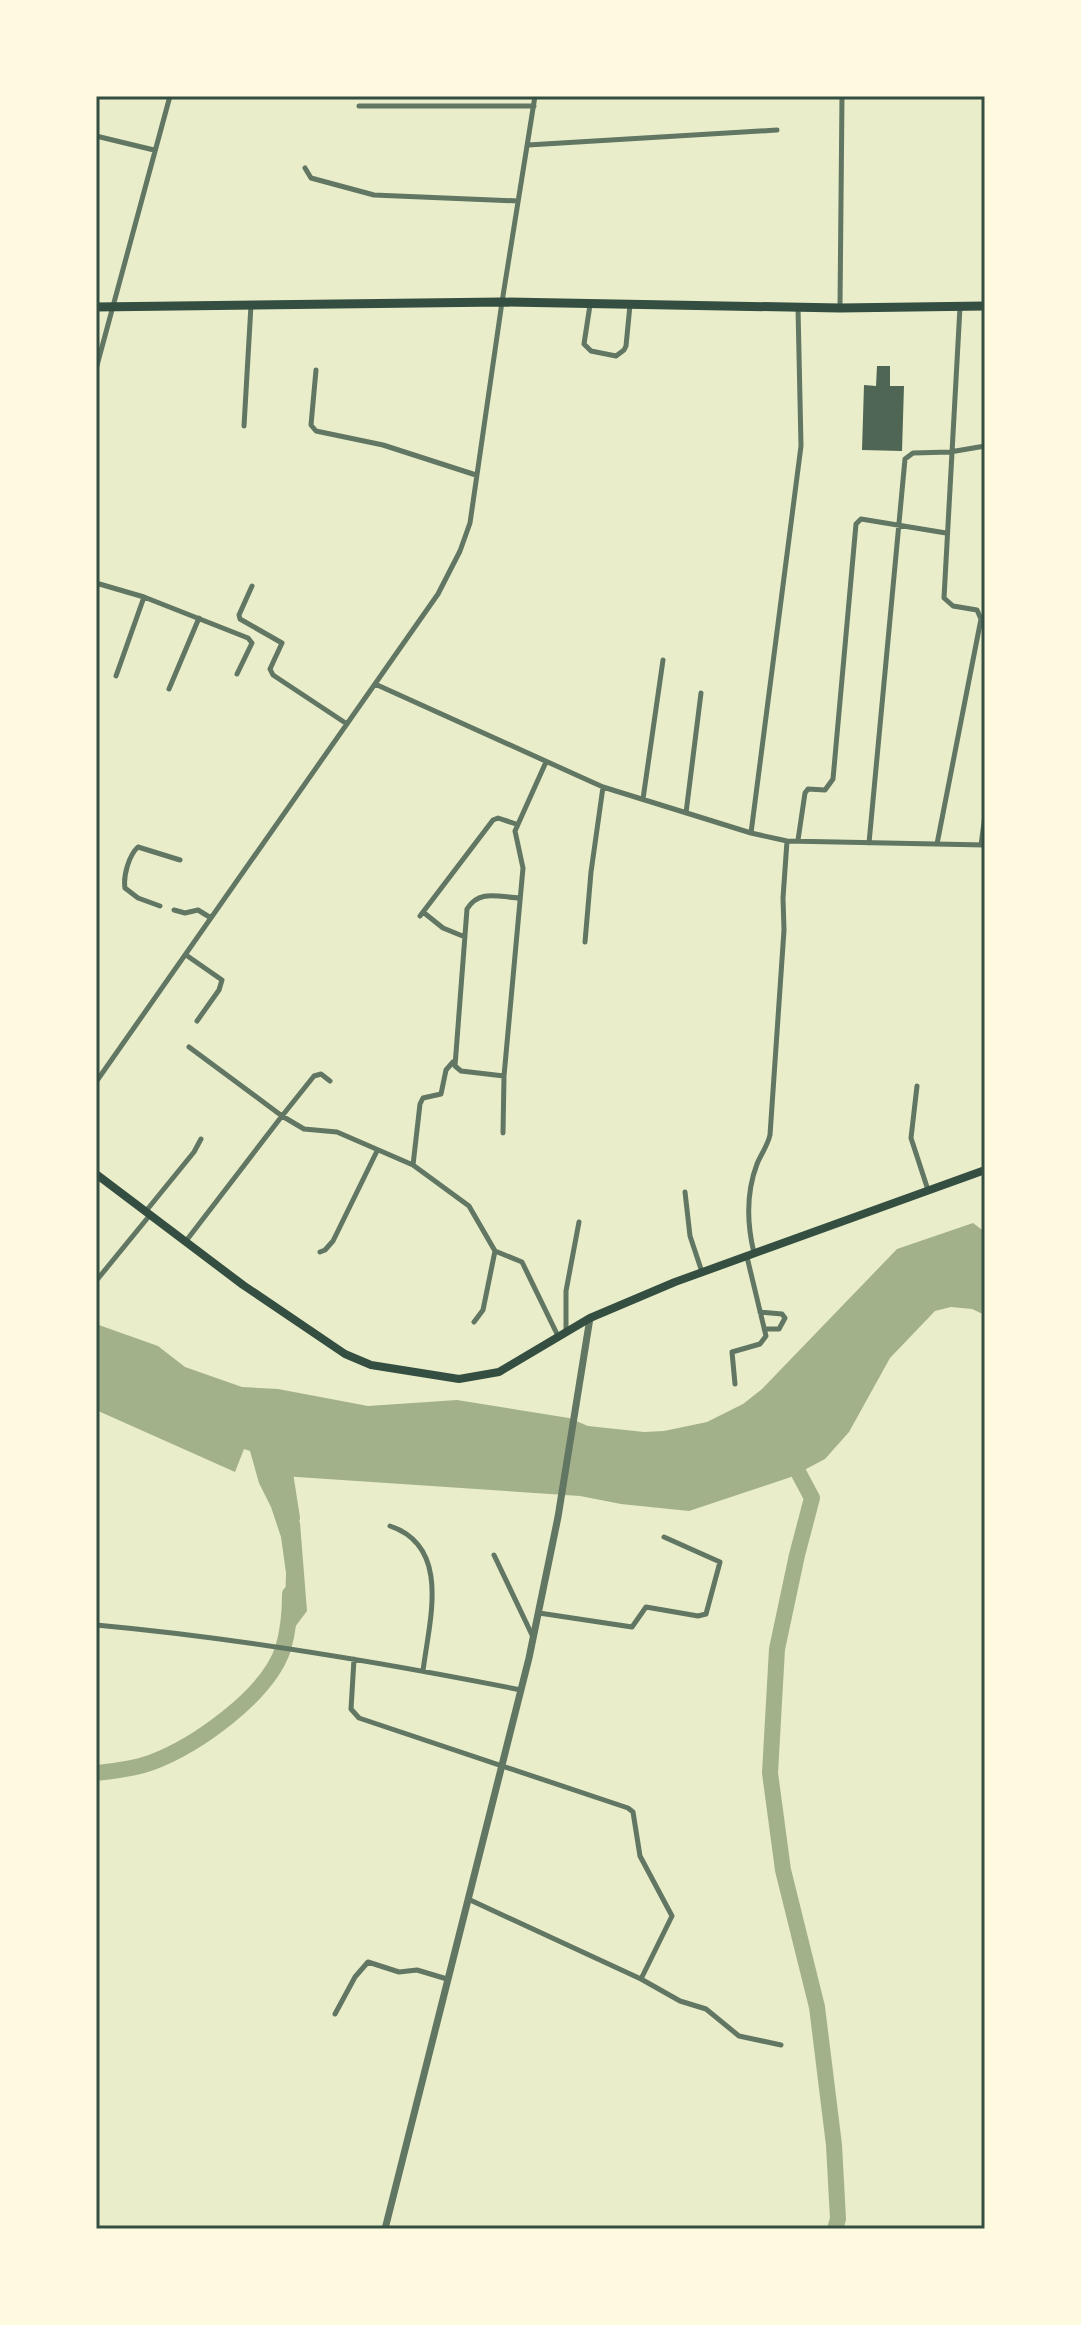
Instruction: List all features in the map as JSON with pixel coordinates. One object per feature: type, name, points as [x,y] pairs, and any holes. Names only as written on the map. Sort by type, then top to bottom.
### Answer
[{"type":"highway","points":[[96,307],[502,302],[840,308],[985,306]]},
{"type":"main road","points":[[96,1174],[330,1345],[371,1365],[459,1379],[482,1376],[518,1362],[590,1318],[702,1272],[985,1170]]},
{"type":"street","points":[[96,369],[170,96]]},
{"type":"street","points":[[96,1082],[450,573],[470,523],[535,96]]},
{"type":"street","points":[[840,308],[842,96]]},
{"type":"street","points":[[359,106],[534,106]]},
{"type":"street","points":[[528,145],[777,130]]},
{"type":"street","points":[[96,136],[154,150]]},
{"type":"street","points":[[305,168],[311,178],[374,195],[518,201]]},
{"type":"street","points":[[244,426],[251,304]]},
{"type":"street","points":[[590,305],[584,344],[591,351],[616,356],[626,346],[630,305]]},
{"type":"street","points":[[937,844],[981,619],[977,610],[953,606],[944,598],[960,306]]},
{"type":"street","points":[[751,833],[801,446],[798,307]]},
{"type":"street","points":[[316,370],[311,425],[316,431],[383,445],[476,475]]},
{"type":"street","points":[[869,843],[907,456],[985,446]]},
{"type":"street","points":[[798,840],[805,793],[808,789],[825,790],[833,779],[856,524],[861,519],[946,533]]},
{"type":"street","points":[[96,583],[144,597],[251,640],[237,674]]},
{"type":"street","points":[[252,586],[239,615],[240,619],[282,643],[270,669],[273,675],[347,724]]},
{"type":"street","points":[[116,676],[144,597]]},
{"type":"street","points":[[169,689],[199,618]]},
{"type":"street","points":[[643,799],[663,660]]},
{"type":"street","points":[[375,684],[603,787],[751,833],[787,841],[983,845],[985,815]]},
{"type":"street","points":[[686,813],[701,693]]},
{"type":"street","points":[[503,1133],[504,1076],[523,868],[515,837],[516,824],[546,762]]},
{"type":"street","points":[[585,942],[603,787]]},
{"type":"street","points":[[465,937],[443,928],[422,914],[493,820],[498,818],[516,824]]},
{"type":"street","points":[[735,1384],[732,1352],[760,1344],[766,1336],[751,1254],[748,1213],[756,1166],[770,1135],[787,841]]},
{"type":"street","points":[[160,906],[131,894],[125,888],[133,852],[138,847],[180,860]]},
{"type":"street","points":[[504,1076],[461,1071],[456,1069],[454,1061],[467,909],[477,897],[520,898]]},
{"type":"street","points":[[174,910],[185,913],[198,910],[211,918]]},
{"type":"street","points":[[186,955],[222,980],[219,990],[197,1021]]},
{"type":"street","points":[[189,1047],[304,1129],[337,1132],[413,1165],[469,1206],[495,1251],[522,1262],[562,1335]]},
{"type":"street","points":[[413,1165],[420,1104],[423,1098],[441,1094],[446,1070],[454,1061]]},
{"type":"street","points":[[186,1241],[314,1076],[321,1074],[330,1081]]},
{"type":"street","points":[[917,1086],[911,1138],[928,1190]]},
{"type":"street","points":[[96,1281],[201,1139]]},
{"type":"street","points":[[320,1252],[333,1241],[377,1151]]},
{"type":"street","points":[[685,1192],[690,1236],[702,1272]]},
{"type":"street","points":[[562,1335],[566,1291],[579,1222]]},
{"type":"street","points":[[474,1322],[483,1310],[495,1251]]},
{"type":"street","points":[[760,1312],[782,1314],[785,1318],[779,1329],[765,1329]]},
{"type":"street","points":[[385,2229],[534,1638],[558,1517],[590,1318]]},
{"type":"street","points":[[390,1526],[407,1531],[415,1539],[434,1584],[423,1671]]},
{"type":"street","points":[[539,1613],[632,1627],[645,1608],[698,1616],[706,1614],[720,1562],[664,1537]]},
{"type":"street","points":[[494,1555],[534,1638]]},
{"type":"street","points":[[96,1625],[216,1636],[521,1690]]},
{"type":"street","points":[[354,1659],[351,1709],[355,1716],[628,1808],[633,1813],[640,1856],[672,1916],[641,1979]]},
{"type":"street","points":[[467,1899],[641,1979],[680,2001],[712,2013],[739,2036],[781,2045]]},
{"type":"street","points":[[335,2014],[366,1962],[399,1972],[417,1970],[447,1979]]},
{"type":"shaded area","points":[[973,1223],[985,1232],[985,1315],[972,1309],[951,1307],[935,1311],[890,1358],[849,1432],[825,1459],[791,1477],[689,1511],[580,1496],[282,1476],[284,1490],[300,1523],[307,1611],[295,1627],[285,1608],[286,1573],[281,1537],[250,1451],[244,1449],[235,1472],[96,1410],[96,1324],[158,1346],[185,1367],[242,1387],[278,1389],[368,1406],[457,1400],[569,1418],[588,1426],[644,1432],[707,1422],[743,1404],[762,1389],[897,1249]]},
{"type":"building","points":[[877,366],[890,366],[890,386],[904,386],[902,451],[862,450],[864,385],[876,386]]},
{"type":"waterway","points":[[282,1454],[292,1518]]},
{"type":"waterway","points":[[789,1455],[812,1498],[777,1649],[770,1773],[783,1870],[817,2007],[834,2145],[838,2219],[835,2229]]},
{"type":"waterway","points":[[96,1773],[137,1767],[168,1755],[208,1732],[246,1701],[275,1667],[283,1649],[290,1594]]}]
